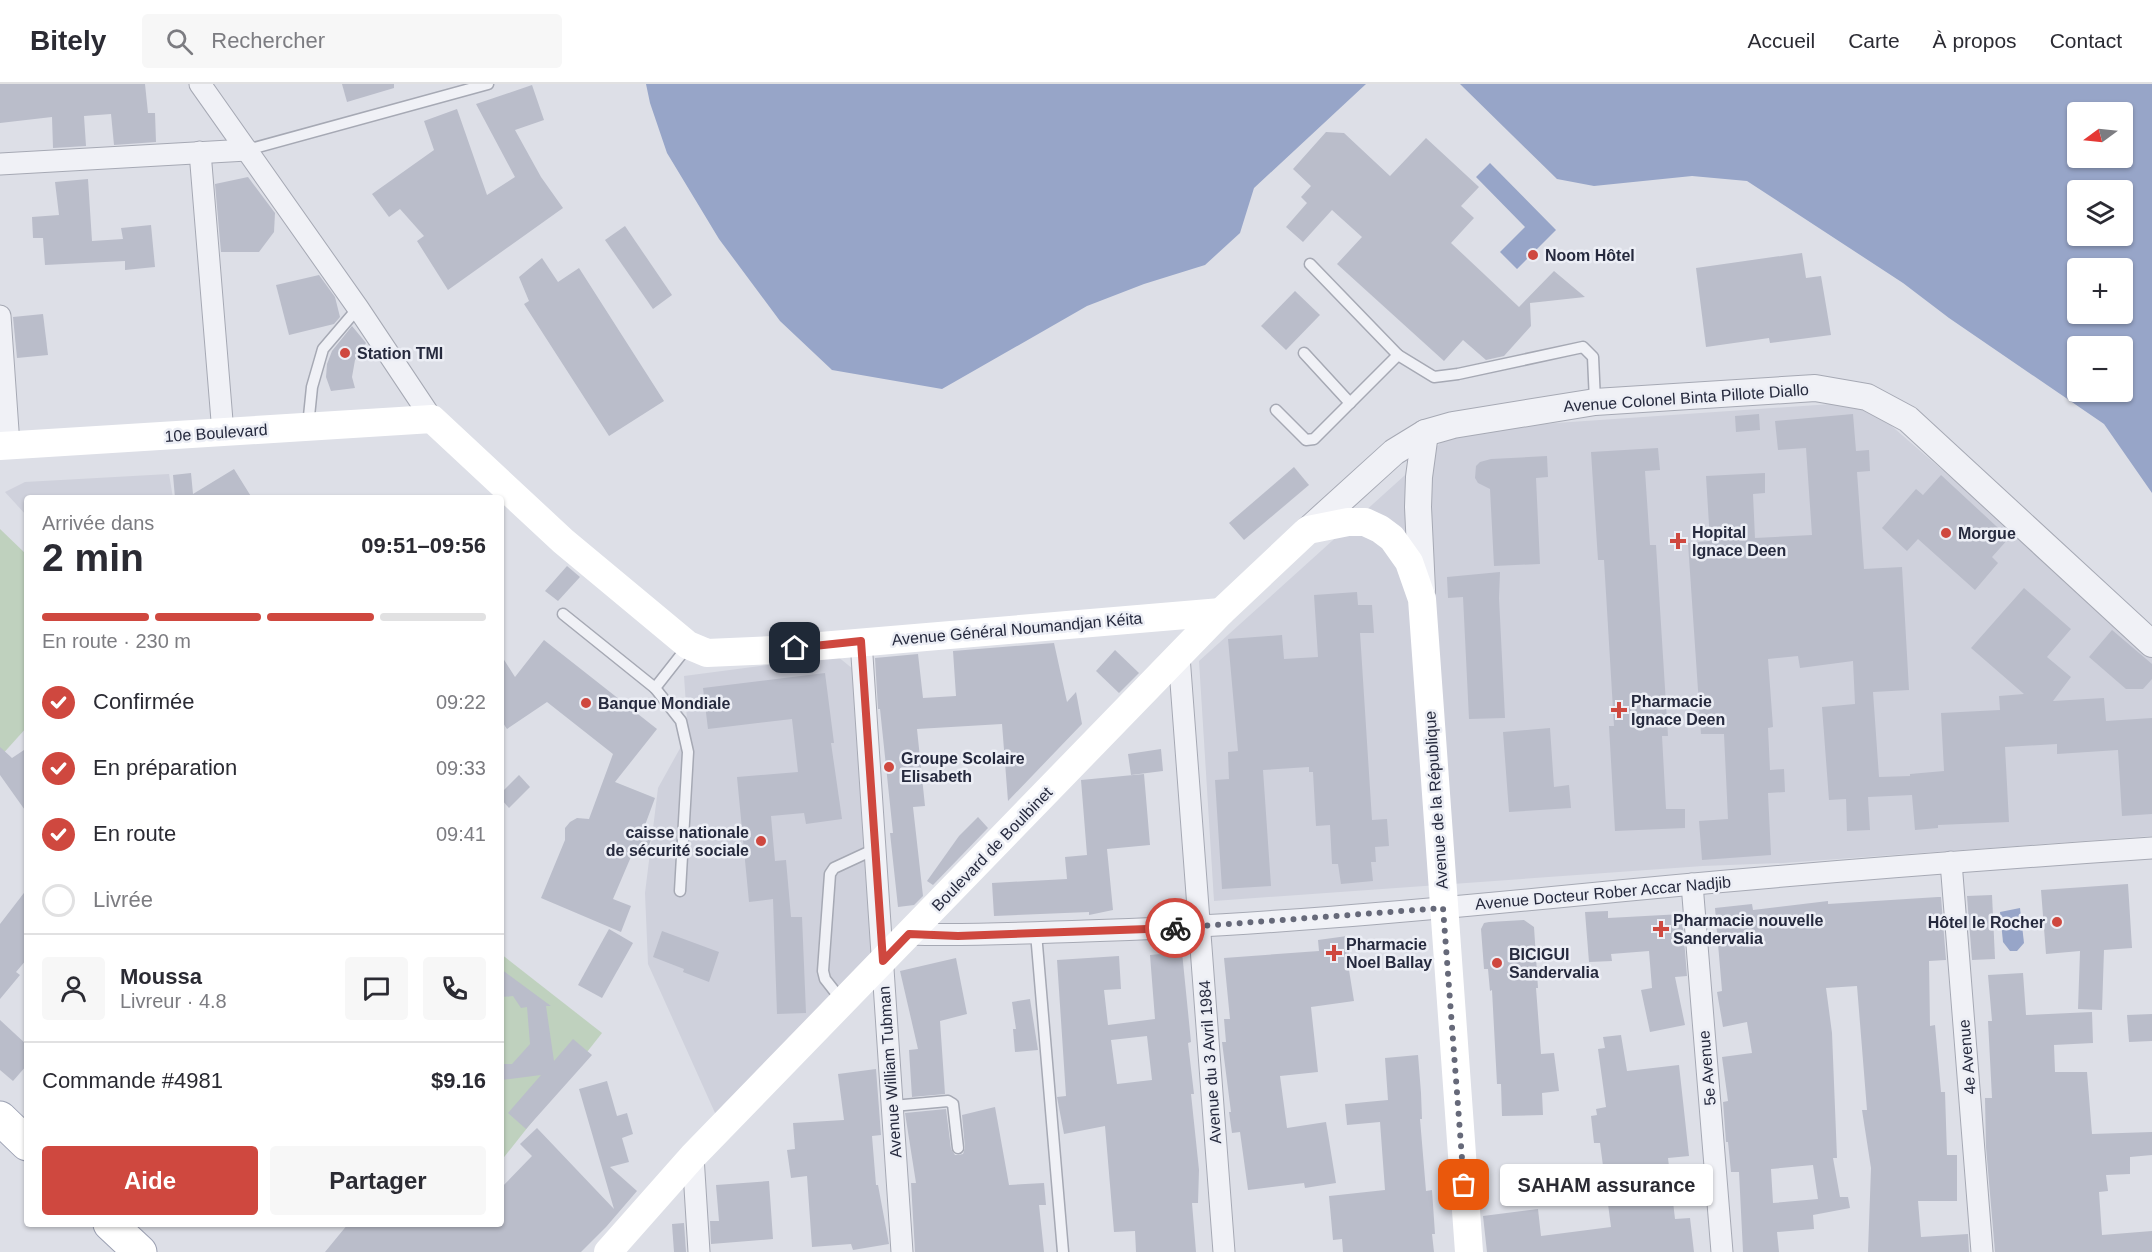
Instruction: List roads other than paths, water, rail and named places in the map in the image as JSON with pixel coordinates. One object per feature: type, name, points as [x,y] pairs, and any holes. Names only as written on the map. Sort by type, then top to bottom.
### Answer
[{"type":"main road","name":"10e Boulevard","points":[[4,446],[432,418]]},
{"type":"main road","name":"Avenue Général Noumandjan Kéita","points":[[432,418],[563,542],[688,645],[707,653],[1221,612]]},
{"type":"main road","name":"Avenue de la République","points":[[1308,530],[1348,522],[1365,522],[1380,529],[1402,550],[1409,562],[1422,599],[1469,1252]]},
{"type":"main road","name":"Boulevard de Boulbinet","points":[[608,1252],[693,1156],[1221,612],[1308,530]]},
{"type":"main road","points":[[0,1118],[24,1141]]},
{"type":"main road","points":[[113,1227],[140,1252]]},
{"type":"street","points":[[200,84],[358,308],[432,418]]},
{"type":"street","points":[[0,164],[247,150]]},
{"type":"street","points":[[200,152],[223,433]]},
{"type":"street","points":[[0,316],[4,446]]},
{"type":"street","name":"Avenue Colonel Binta Pillote Diallo","points":[[1308,530],[1394,452],[1425,433],[1453,424],[1595,402],[1815,388],[1867,397],[1908,419],[2152,645]]},
{"type":"street","name":"Avenue de la République","points":[[1422,599],[1418,507],[1419,477],[1425,433]]},
{"type":"street","name":"Avenue William Tubman","points":[[861,641],[902,1252]]},
{"type":"street","name":"Avenue du 3 Avril 1984","points":[[1179,656],[1224,1252]]},
{"type":"street","name":"Avenue Docteur Rober Accar Nadjib","points":[[909,934],[958,936],[1200,927],[1443,908],[1951,862],[2152,848]]},
{"type":"street","name":"4e Avenue","points":[[1951,862],[1982,1252]]},
{"type":"street","name":"5e Avenue","points":[[1692,884],[1722,1252]]},
{"type":"street","points":[[693,1156],[699,1252]]},
{"type":"lane","points":[[247,150],[488,84]]},
{"type":"lane","points":[[1310,264],[1398,355],[1434,377],[1583,347],[1593,357],[1595,402]]},
{"type":"lane","points":[[308,426],[312,387],[323,349],[358,308]]},
{"type":"lane","points":[[1304,353],[1350,402]]},
{"type":"lane","points":[[1276,410],[1306,440],[1314,439],[1398,355]]},
{"type":"lane","points":[[563,614],[655,688],[681,722],[688,752],[680,891]]},
{"type":"lane","points":[[655,688],[688,645]]},
{"type":"lane","points":[[844,1002],[825,979],[823,971],[830,874],[834,868],[875,849]]},
{"type":"lane","points":[[1036,933],[1063,1252]]},
{"type":"lane","points":[[892,1106],[948,1101],[953,1104],[958,1148]]},
{"type":"water","points":[[646,84],[1366,84],[1254,188],[1240,233],[1205,265],[1144,284],[1087,306],[942,389],[832,370],[780,321],[719,239],[667,153]]},
{"type":"water","points":[[1460,84],[2152,84],[2152,493],[2104,424],[2072,402],[2133,402],[2133,336],[2067,336],[2067,399],[1949,318],[1903,283],[1747,181],[1692,176],[1594,186],[1557,179]]},
{"type":"water","points":[[1490,163],[1556,230],[1517,269],[1500,252],[1525,227],[1476,177]]},
{"type":"water","points":[[2020,908],[2024,943],[2017,951],[2010,951],[2003,942],[2000,912]]},
{"type":"place","name":"Noom Hôtel","points":[[1533,255]]},
{"type":"place","name":"Station TMI","points":[[345,353]]},
{"type":"place","name":"Morgue","points":[[1946,533]]},
{"type":"place","name":"Hopital Ignace Deen","points":[[1678,541]]},
{"type":"place","name":"Banque Mondiale","points":[[586,703]]},
{"type":"place","name":"Pharmacie Ignace Deen","points":[[1619,710]]},
{"type":"place","name":"Groupe Scolaire Elisabeth","points":[[889,767]]},
{"type":"place","name":"caisse nationale de sécurité sociale","points":[[761,841]]},
{"type":"place","name":"Hôtel le Rocher","points":[[2057,922]]},
{"type":"place","name":"Pharmacie nouvelle Sandervalia","points":[[1661,929]]},
{"type":"place","name":"Pharmacie Noel Ballay","points":[[1334,953]]},
{"type":"place","name":"BICIGUI Sandervalia","points":[[1497,963]]},
{"type":"place","name":"SAHAM assurance","points":[[1464,1185]]}]
